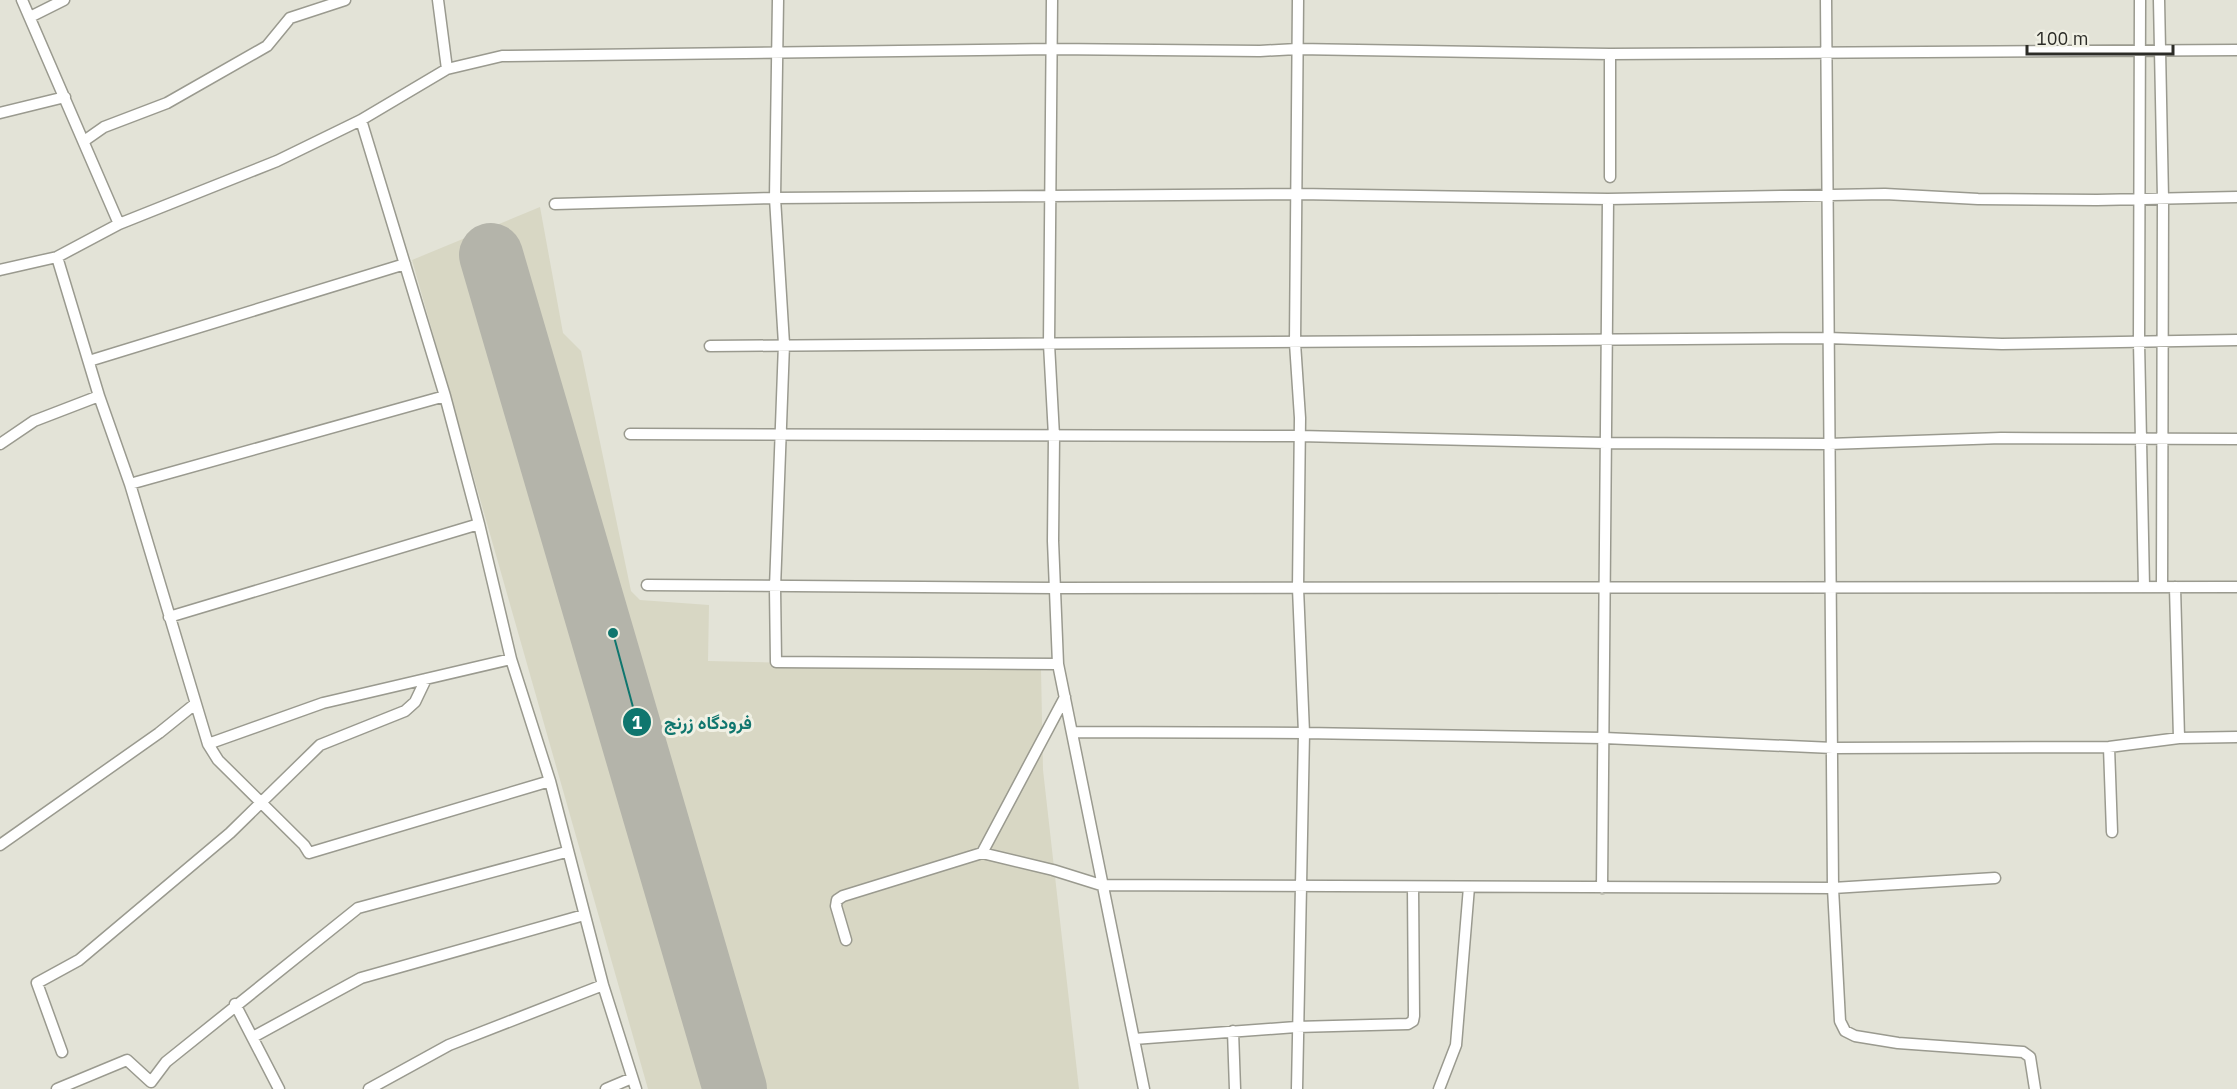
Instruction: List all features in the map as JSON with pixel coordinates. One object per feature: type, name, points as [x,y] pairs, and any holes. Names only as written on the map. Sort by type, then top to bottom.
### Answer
[{"type":"street","points":[[22,0],[120,224]]},
{"type":"street","points":[[30,17],[64,0]]},
{"type":"street","points":[[84,141],[104,127],[167,103],[267,46],[290,18],[345,0]]},
{"type":"street","points":[[438,0],[447,69]]},
{"type":"street","points":[[778,0],[775,198],[784,344],[779,435],[775,659],[777,662],[1058,664]]},
{"type":"street","points":[[1052,0],[1049,344],[1054,436],[1058,664],[1144,1089]]},
{"type":"street","points":[[1297,1089],[1296,1027],[1304,733],[1298,588],[1299,436],[1295,343],[1298,0]]},
{"type":"street","points":[[1826,0],[1833,888],[1840,1021],[1845,1032],[1855,1036],[1898,1043],[2023,1052],[2030,1057],[2035,1089]]},
{"type":"street","points":[[2140,0],[2139,342],[2143,439],[2144,586]]},
{"type":"street","points":[[2159,0],[2163,198],[2162,587]]},
{"type":"street","points":[[0,270],[57,257],[120,224],[277,160],[361,120],[447,69],[502,57],[1052,49],[1260,51],[1297,49],[1610,54],[2237,50]]},
{"type":"street","points":[[1610,54],[1610,177]]},
{"type":"street","points":[[0,113],[65,97]]},
{"type":"street","points":[[361,120],[445,396],[479,524],[511,659],[549,781],[603,985],[636,1089]]},
{"type":"street","points":[[555,204],[775,198],[1298,194],[1608,199],[1886,194],[1977,199],[2237,197]]},
{"type":"street","points":[[1602,888],[1608,199]]},
{"type":"street","points":[[57,257],[99,396],[130,484],[195,704],[208,744],[218,760],[262,801],[309,853],[549,781]]},
{"type":"street","points":[[88,361],[405,264]]},
{"type":"street","points":[[710,346],[1606,342],[1828,338],[2002,344],[2237,340]]},
{"type":"street","points":[[0,444],[34,420],[99,396]]},
{"type":"street","points":[[130,484],[445,396]]},
{"type":"street","points":[[630,434],[1299,436],[1605,443],[1829,444],[2001,438],[2237,439]]},
{"type":"street","points":[[169,617],[479,524]]},
{"type":"street","points":[[647,585],[775,588],[2237,587]]},
{"type":"street","points":[[2175,587],[2179,738]]},
{"type":"street","points":[[208,744],[323,703],[511,659]]},
{"type":"street","points":[[62,1052],[36,983],[79,960],[230,833],[320,746],[405,711],[415,702],[426,679]]},
{"type":"street","points":[[982,853],[1065,697]]},
{"type":"street","points":[[0,845],[159,733],[195,704]]},
{"type":"street","points":[[1072,732],[1604,738],[1833,748],[2109,747],[2179,738],[2237,737]]},
{"type":"street","points":[[2109,747],[2112,832]]},
{"type":"street","points":[[57,1089],[127,1060],[155,1085],[166,1062],[235,1004],[358,908],[566,852]]},
{"type":"street","points":[[846,940],[836,906],[837,900],[843,896],[982,853],[1053,870],[1101,885],[1833,888],[1995,878]]},
{"type":"street","points":[[1134,1039],[1296,1027],[1408,1024],[1413,1021],[1413,887]]},
{"type":"street","points":[[1440,1089],[1456,1045],[1469,887]]},
{"type":"street","points":[[252,1037],[361,978],[584,915]]},
{"type":"street","points":[[369,1089],[449,1045],[603,985]]},
{"type":"street","points":[[235,1004],[279,1089]]},
{"type":"street","points":[[1233,1031],[1235,1089]]},
{"type":"street","points":[[606,1089],[632,1078]]},
{"type":"shaded area","points":[[540,207],[563,333],[581,351],[631,591],[640,600],[709,605],[708,661],[1041,669],[1043,770],[1079,1089],[648,1089],[412,260]]},
{"type":"runway","points":[[491,255],[735,1089]]},
{"type":"place","name":"فرودگاه زرنج","points":[[613,633]]}]
